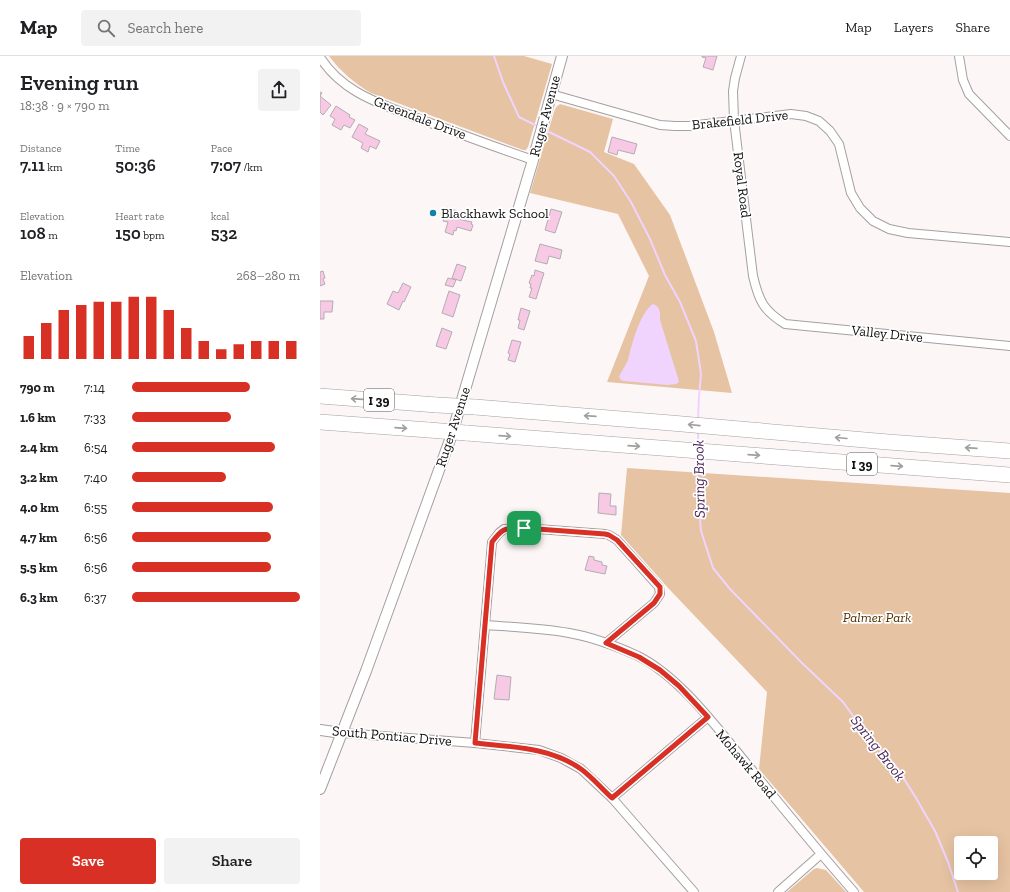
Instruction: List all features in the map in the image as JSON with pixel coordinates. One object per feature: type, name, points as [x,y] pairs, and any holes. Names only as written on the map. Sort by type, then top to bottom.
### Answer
[{"type":"highway","name":"I 39","points":[[320,396],[671,422],[888,442],[1010,451]]},
{"type":"highway","name":"I 39","points":[[320,422],[1010,475]]},
{"type":"street","name":"Ruger Avenue","points":[[320,789],[396,590],[451,437],[533,160],[562,56]]},
{"type":"street","name":"Royal Road","points":[[741,56],[733,91],[734,120],[753,276],[757,293],[768,312]]},
{"type":"street","points":[[959,56],[964,80],[969,94],[1010,136]]},
{"type":"street","name":"Greendale Drive","points":[[320,57],[324,64],[338,79],[354,91],[375,102],[533,160]]},
{"type":"street","name":"Brakefield Drive","points":[[551,94],[660,125],[689,126],[791,114],[806,116],[819,121],[830,131],[839,144],[852,193],[860,208],[873,221],[889,229],[908,233],[1010,242]]},
{"type":"street","name":"Valley Drive","points":[[768,312],[773,317],[785,324],[1010,346]]},
{"type":"street","points":[[475,743],[492,542],[504,529],[524,528],[609,535],[617,540],[660,587],[660,594],[654,603],[606,643]]},
{"type":"street","name":"Mohawk Road","points":[[485,625],[570,633],[606,643],[639,657],[660,670],[679,686],[708,717],[854,892]]},
{"type":"street","points":[[612,798],[708,717]]},
{"type":"street","name":"South Pontiac Drive","points":[[320,730],[539,750],[561,758],[581,769],[612,798],[694,892]]},
{"type":"street","points":[[778,892],[821,854]]},
{"type":"green space","points":[[329,56],[524,56],[552,64],[528,147],[526,150],[523,150],[371,93],[348,77]]},
{"type":"green space","points":[[560,104],[613,119],[604,152],[634,164],[670,215],[714,332],[732,393],[607,382],[649,276],[618,214],[530,193],[554,112],[556,107]]},
{"type":"green space","name":"Palmer Park","points":[[627,468],[1010,493],[1010,892],[864,892],[759,769],[767,692],[670,590],[621,535]]},
{"type":"green space","points":[[817,868],[826,870],[846,892],[787,892],[814,869]]},
{"type":"shaded area","points":[[653,304],[660,310],[660,320],[679,382],[676,384],[668,385],[624,381],[619,377],[628,360],[640,322]]},
{"type":"building","points":[[702,56],[717,56],[713,70],[703,67],[706,58]]},
{"type":"building","points":[[320,96],[331,105],[323,115],[320,112]]},
{"type":"building","points":[[336,106],[355,120],[350,128],[344,125],[341,130],[332,125],[335,119],[330,116]]},
{"type":"building","points":[[359,124],[368,129],[365,134],[380,141],[376,149],[370,146],[368,152],[361,148],[363,143],[352,137]]},
{"type":"building","points":[[612,137],[637,144],[634,154],[618,150],[617,155],[608,152]]},
{"type":"building","points":[[447,208],[458,211],[458,219],[472,222],[471,224],[473,225],[471,231],[457,227],[456,231],[454,230],[453,235],[445,232],[448,222],[443,221]]},
{"type":"building","points":[[551,209],[562,212],[555,233],[545,230]]},
{"type":"building","points":[[540,244],[562,250],[560,259],[549,256],[547,264],[535,261]]},
{"type":"building","points":[[457,264],[466,267],[461,281],[452,278]]},
{"type":"building","points":[[535,270],[544,273],[536,299],[529,297],[532,288],[530,288],[531,284],[529,283],[532,275],[534,276]]},
{"type":"building","points":[[323,271],[325,278],[323,279],[325,284],[320,286],[320,272]]},
{"type":"building","points":[[448,278],[456,280],[453,287],[445,285]]},
{"type":"building","points":[[403,283],[411,287],[399,310],[387,304],[393,291],[398,293]]},
{"type":"building","points":[[449,291],[460,295],[453,317],[442,313]]},
{"type":"building","points":[[320,301],[333,301],[332,312],[324,312],[324,319],[320,319]]},
{"type":"building","points":[[521,308],[530,311],[524,330],[518,328]]},
{"type":"building","points":[[442,328],[452,332],[446,349],[436,346]]},
{"type":"building","points":[[512,340],[521,342],[515,362],[508,360],[510,354],[508,353]]},
{"type":"building","points":[[599,493],[611,494],[610,506],[616,506],[616,515],[598,513]]},
{"type":"building","points":[[589,556],[594,557],[594,560],[602,562],[602,565],[607,566],[605,574],[585,570]]},
{"type":"building","points":[[497,675],[511,677],[509,700],[494,699]]},
{"type":"waterway","name":"Spring Brook","points":[[494,56],[503,82],[519,117],[539,127]]},
{"type":"waterway","name":"Spring Brook","points":[[545,130],[590,152],[614,176],[631,202],[650,239],[665,275],[680,302],[696,341],[701,374],[698,419]]},
{"type":"waterway","name":"Spring Brook","points":[[698,432],[698,445]]},
{"type":"waterway","name":"Spring Brook","points":[[697,456],[697,482],[701,531],[713,568],[730,589],[801,662],[843,702],[873,743],[896,766],[935,831],[948,862],[958,892]]},
{"type":"place","name":"Blackhawk School","points":[[433,213]]},
{"type":"route","points":[[524,528],[599,533],[609,535],[617,540],[660,587],[660,594],[654,603],[606,643],[639,657],[660,670],[679,686],[708,717],[612,798],[581,769],[561,758],[539,750],[475,743],[492,542],[504,529],[524,528]]}]
